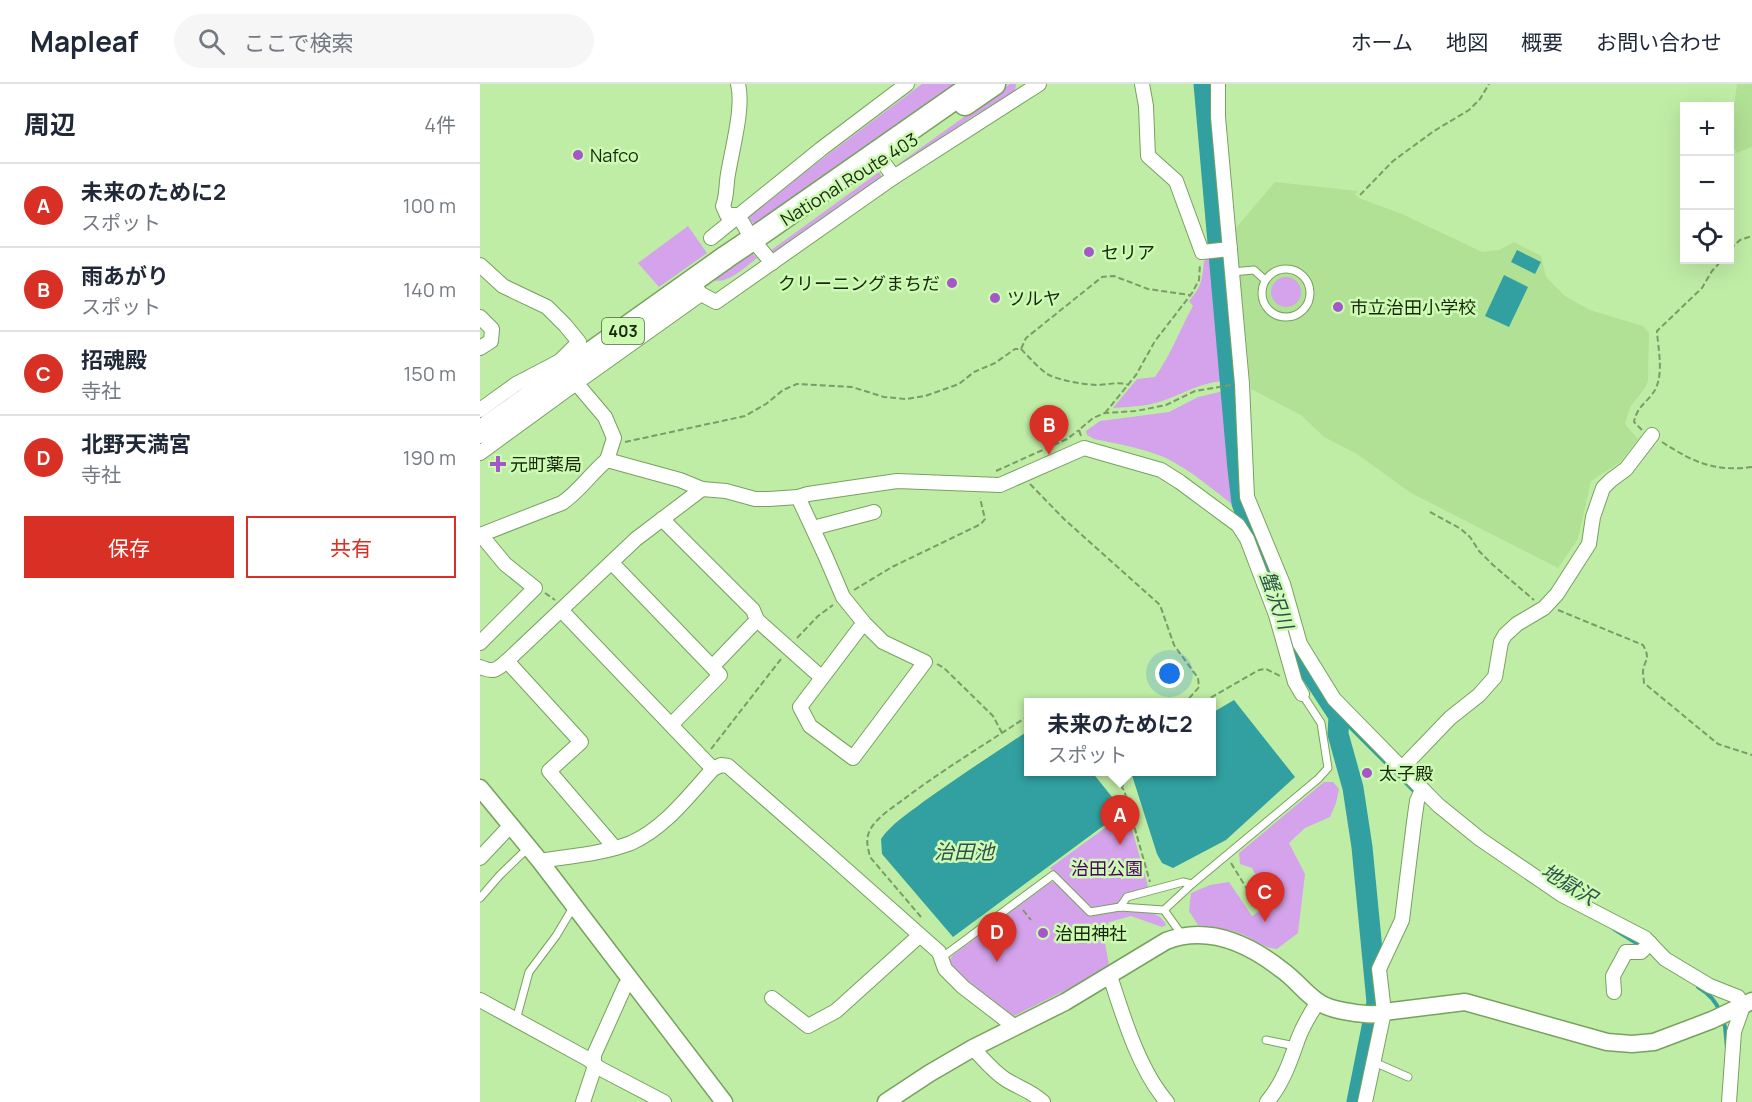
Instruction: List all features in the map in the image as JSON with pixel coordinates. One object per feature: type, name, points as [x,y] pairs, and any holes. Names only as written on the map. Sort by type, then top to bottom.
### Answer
[{"type":"highway","name":"National Route 403","points":[[759,235],[975,84]]},
{"type":"highway","name":"National Route 403","points":[[759,235],[889,170],[994,84]]},
{"type":"highway","name":"403","points":[[480,432],[696,288],[759,235]]},
{"type":"street","points":[[738,84],[739,108],[726,199],[723,206],[727,215],[738,215],[759,235],[772,263]]},
{"type":"street","points":[[711,238],[820,149],[907,84]]},
{"type":"street","points":[[1142,84],[1146,106],[1148,156],[1176,181],[1232,272],[1242,384],[1247,497],[1283,584],[1300,644],[1334,699],[1401,769],[1420,794],[1480,839],[1562,895],[1645,938],[1665,959],[1710,986],[1738,997],[1742,1006],[1734,1032],[1729,1102]]},
{"type":"street","points":[[1217,250],[1218,84]]},
{"type":"street","points":[[696,288],[716,302],[772,263],[889,170],[1032,86]]},
{"type":"street","points":[[480,265],[503,286],[547,307],[579,342],[567,372],[480,453]]},
{"type":"street","points":[[480,317],[492,329],[491,341],[480,348]]},
{"type":"street","points":[[480,410],[516,384],[567,372]]},
{"type":"street","points":[[480,643],[535,588],[505,564],[480,535],[562,503],[571,497],[607,460],[613,442],[614,438],[605,417],[567,372]]},
{"type":"street","points":[[1401,769],[1450,718],[1495,677],[1501,642],[1505,635],[1517,624],[1544,608],[1557,594],[1589,543],[1593,517],[1603,488],[1626,469],[1652,435]]},
{"type":"street","points":[[607,460],[680,480],[702,489],[726,490],[755,499],[798,497],[897,481],[1000,485],[1084,448],[1161,470],[1238,525],[1247,539],[1276,615],[1295,682],[1302,694]]},
{"type":"street","points":[[480,667],[489,671],[495,670],[507,661],[636,539],[702,489]]},
{"type":"street","points":[[798,497],[843,597],[883,642],[926,662],[853,758],[810,726],[800,707],[821,677],[865,624]]},
{"type":"street","points":[[813,528],[874,512]]},
{"type":"street","points":[[662,519],[753,610],[757,620],[821,677]]},
{"type":"street","points":[[612,563],[720,675],[671,725]]},
{"type":"street","points":[[561,610],[709,764],[728,766],[740,775],[939,952],[945,969],[963,987],[1015,1028]]},
{"type":"street","points":[[713,666],[757,620]]},
{"type":"street","points":[[507,661],[581,742],[549,771],[615,848]]},
{"type":"street","points":[[540,861],[615,848],[631,843],[647,834],[661,824],[709,764]]},
{"type":"street","points":[[480,788],[540,861],[724,1102]]},
{"type":"street","points":[[1365,1102],[1374,1062],[1379,969],[1395,940],[1402,920],[1420,794]]},
{"type":"street","points":[[480,858],[511,825]]},
{"type":"street","points":[[886,1102],[973,1048],[1065,1002],[1167,941],[1182,935],[1215,936],[1241,944],[1283,970],[1318,1002],[1338,1010],[1377,1014],[1465,1002],[1607,1042],[1632,1044],[1654,1042],[1742,1006]]},
{"type":"street","points":[[772,998],[808,1026],[836,1011],[919,936]]},
{"type":"street","points":[[1614,992],[1613,976],[1626,952],[1641,952],[1650,943]]},
{"type":"street","points":[[1110,976],[1138,1053],[1157,1091],[1167,1102]]},
{"type":"street","points":[[583,1102],[594,1069],[594,1055],[630,979]]},
{"type":"street","points":[[480,1000],[664,1102]]},
{"type":"street","points":[[1268,1102],[1282,1081],[1309,1017],[1318,1002]]},
{"type":"street","points":[[973,1048],[996,1072],[1008,1081],[1034,1093],[1043,1102]]},
{"type":"lane","points":[[1291,268],[1298,271],[1308,282],[1310,297],[1308,304],[1296,315],[1273,314],[1263,302],[1265,280],[1276,270],[1291,268]]},
{"type":"lane","points":[[1232,272],[1254,270],[1265,280]]},
{"type":"lane","points":[[941,958],[1053,875],[1090,912],[1120,907],[1164,910],[1328,768],[1321,723],[1302,694]]},
{"type":"lane","points":[[480,898],[529,847]]},
{"type":"lane","points":[[1120,907],[1127,897],[1183,882],[1192,884]]},
{"type":"lane","points":[[516,1020],[529,972],[556,936],[574,906]]},
{"type":"lane","points":[[1164,910],[1182,935]]},
{"type":"lane","points":[[1266,1040],[1296,1046]]},
{"type":"lane","points":[[1374,1062],[1408,1077]]},
{"type":"path","points":[[1360,195],[1393,161],[1434,131],[1469,110],[1480,99],[1489,84]]},
{"type":"path","points":[[1734,245],[1740,240],[1752,236]]},
{"type":"path","points":[[1105,413],[1136,375],[1155,341],[1190,295],[1217,250]]},
{"type":"path","points":[[1718,264],[1702,288],[1658,331],[1657,385],[1636,412],[1634,422],[1645,432],[1677,452],[1705,465],[1752,467]]},
{"type":"path","points":[[1021,350],[1026,338],[1102,277],[1114,276],[1148,289],[1190,295]]},
{"type":"path","points":[[613,442],[745,416],[766,404],[783,390],[797,384],[852,387],[884,397],[906,399],[925,396],[959,384],[974,372],[995,363],[1015,349],[1021,350],[1048,374],[1057,377],[1084,383],[1107,385],[1122,382],[1129,385]]},
{"type":"path","points":[[994,472],[1067,439],[1093,418],[1105,413],[1136,411],[1166,405],[1195,391],[1223,385]]},
{"type":"path","points":[[1079,430],[1084,448]]},
{"type":"path","points":[[1021,476],[1064,519],[1160,605],[1174,645],[1198,678],[1199,687],[1189,698]]},
{"type":"path","points":[[709,764],[731,721],[800,634],[818,616],[843,597],[892,567],[981,524],[985,519],[977,485]]},
{"type":"path","points":[[1430,512],[1461,529],[1493,565],[1544,608],[1569,614],[1643,645],[1648,659],[1643,672],[1644,683],[1718,744],[1752,755]]},
{"type":"path","points":[[535,588],[540,588],[559,604],[561,610]]},
{"type":"path","points":[[926,662],[933,662],[944,668],[993,716],[1002,733]]},
{"type":"path","points":[[1210,698],[1259,670],[1266,669],[1285,681]]},
{"type":"path","points":[[923,920],[870,857],[867,838],[871,829],[880,817],[923,785],[1024,719]]},
{"type":"path","points":[[1112,776],[1124,790]]},
{"type":"path","points":[[1121,776],[1153,890]]},
{"type":"path","points":[[1226,855],[1258,907]]},
{"type":"path","points":[[1017,903],[1030,920]]},
{"type":"shaded area","points":[[1737,84],[1752,84],[1752,147],[1737,153],[1734,148],[1734,105]]},
{"type":"shaded area","points":[[1275,182],[1358,191],[1355,194],[1359,198],[1402,214],[1482,252],[1499,250],[1514,242],[1541,256],[1546,277],[1565,296],[1590,310],[1643,326],[1649,333],[1648,381],[1630,407],[1625,424],[1638,439],[1620,462],[1591,481],[1578,539],[1558,568],[1411,493],[1357,454],[1324,437],[1301,415],[1251,389],[1235,229]]},
{"type":"green space","points":[[922,84],[957,84],[755,225],[750,220],[749,217],[814,165]]},
{"type":"green space","points":[[1010,84],[1016,84],[1015,92],[972,117],[899,168],[897,165]]},
{"type":"green space","points":[[879,172],[882,177],[772,254],[770,251]]},
{"type":"green space","points":[[688,226],[707,253],[659,287],[638,263]]},
{"type":"green space","points":[[752,253],[757,258],[735,275],[717,281],[711,279]]},
{"type":"green space","points":[[1213,256],[1224,381],[1201,386],[1153,404],[1113,408],[1137,379],[1155,377],[1161,369],[1193,306],[1189,301],[1201,282],[1204,261]]},
{"type":"green space","points":[[1286,277],[1297,281],[1301,292],[1297,303],[1286,307],[1275,303],[1271,292],[1275,281]]},
{"type":"green space","points":[[1224,391],[1233,486],[1238,509],[1194,475],[1166,458],[1139,449],[1094,439],[1087,435],[1086,431],[1100,421],[1169,412],[1198,397]]},
{"type":"green space","points":[[1324,782],[1333,782],[1339,789],[1330,817],[1305,828],[1289,843],[1305,874],[1298,933],[1277,949],[1234,932],[1198,925],[1189,911],[1191,893],[1210,885],[1229,882],[1252,916],[1267,906],[1264,892],[1252,868],[1240,864],[1239,853]]},
{"type":"green space","name":"治田公園","points":[[1127,812],[1148,886],[1125,896],[1115,906],[1092,909],[1050,868]]},
{"type":"green space","points":[[1051,882],[1055,882],[1089,916],[1119,911],[1143,911],[1153,913],[1166,925],[1162,927],[1131,916],[1109,922],[1103,932],[1109,965],[1072,987],[1012,1017],[958,976],[949,961],[953,955]]},
{"type":"water","points":[[1517,250],[1541,262],[1535,274],[1511,262]]},
{"type":"water","points":[[1504,275],[1528,287],[1509,327],[1485,316]]},
{"type":"water","points":[[1234,700],[1295,777],[1226,840],[1173,868],[1162,863],[1157,854],[1132,776],[1216,776],[1216,711]]},
{"type":"water","name":"治田池","points":[[1024,734],[1024,776],[1095,776],[1116,802],[1118,815],[953,937],[882,854],[881,839],[895,824]]},
{"type":"waterway","name":"蟹沢川","points":[[1204,84],[1242,503],[1294,647],[1339,716],[1338,734],[1353,788],[1362,847],[1377,1002],[1357,1102]]},
{"type":"waterway","name":"地獄沢","points":[[1339,716],[1416,793]]},
{"type":"waterway","name":"地獄沢","points":[[1614,929],[1641,946]]},
{"type":"waterway","name":"地獄沢","points":[[1698,987],[1711,998],[1720,1012]]},
{"type":"waterway","name":"地獄沢","points":[[1723,1020],[1727,1048]]},
{"type":"place","name":"Nafco","points":[[578,155]]},
{"type":"place","name":"セリア","points":[[1089,252]]},
{"type":"place","name":"クリーニングまちだ","points":[[952,283]]},
{"type":"place","name":"ツルヤ","points":[[995,298]]},
{"type":"place","name":"市立治田小学校","points":[[1338,307]]},
{"type":"place","name":"雨あがり","points":[[1049,455]]},
{"type":"place","name":"元町薬局","points":[[498,464]]},
{"type":"place","name":"太子殿","points":[[1367,773]]},
{"type":"place","name":"未来のために2","points":[[1120,845]]},
{"type":"place","name":"招魂殿","points":[[1265,922]]},
{"type":"place","name":"治田神社","points":[[1043,933]]},
{"type":"place","name":"北野天満宮","points":[[997,962]]}]
